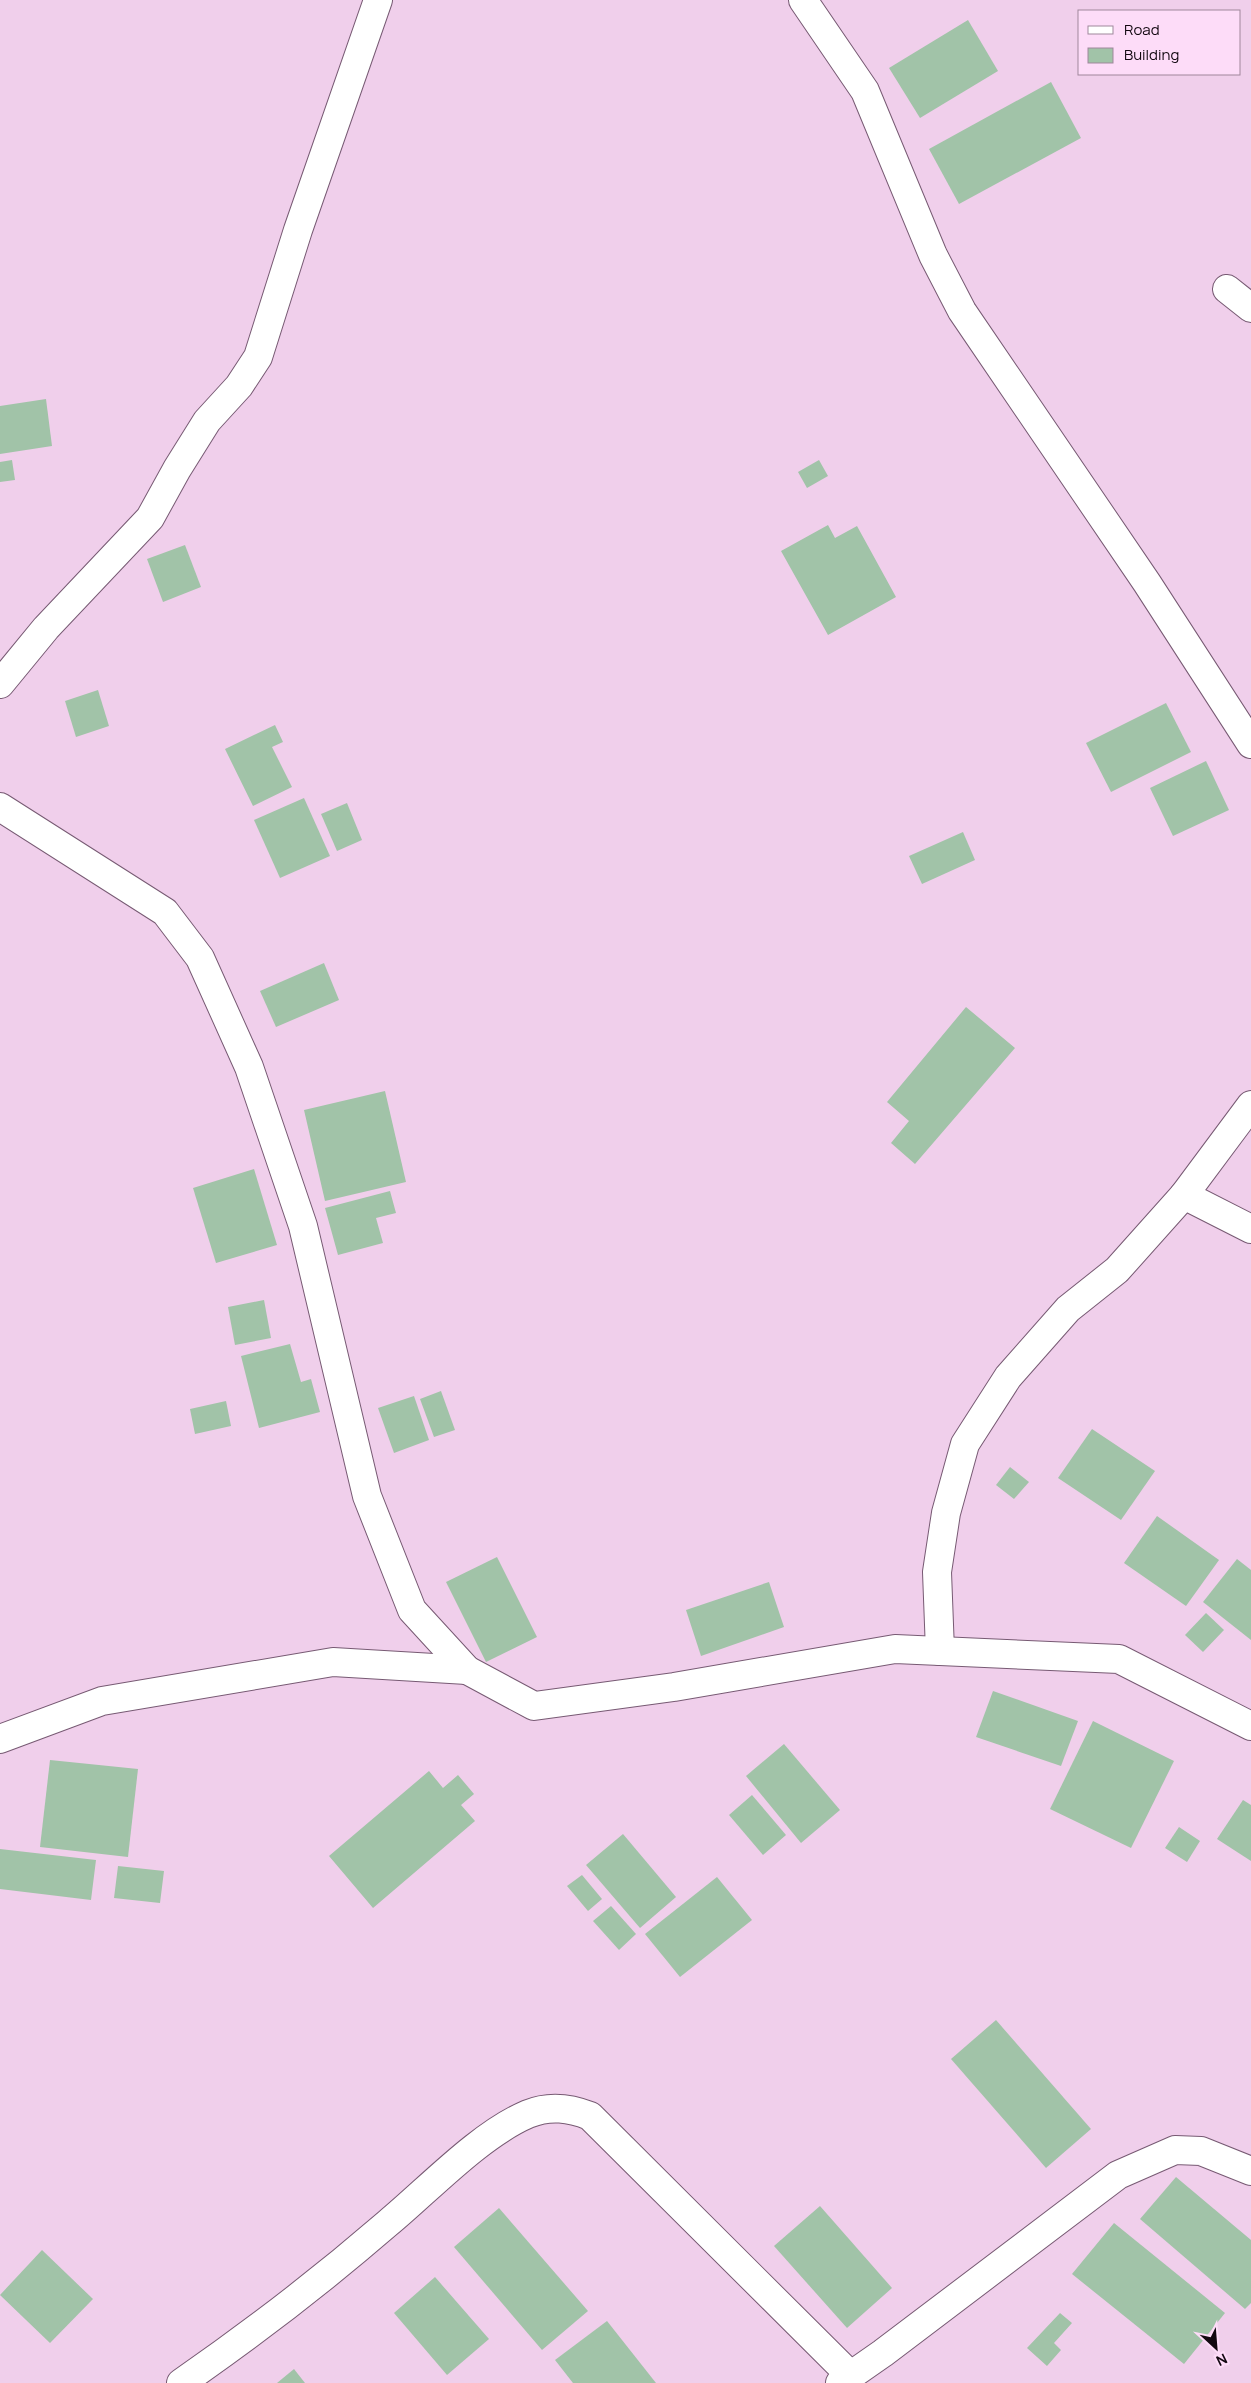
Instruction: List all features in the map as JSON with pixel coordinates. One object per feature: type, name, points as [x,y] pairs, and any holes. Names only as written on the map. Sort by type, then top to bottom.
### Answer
[{"type":"street","points":[[0,684],[46,628],[150,518],[177,468],[207,421],[239,386],[258,357],[298,230],[378,0]]},
{"type":"street","points":[[803,0],[865,91],[933,255],[962,312],[1147,583],[1251,744]]},
{"type":"street","points":[[1227,288],[1251,308]]},
{"type":"street","points":[[0,806],[165,912],[200,958],[250,1067],[303,1226],[367,1496],[412,1610],[467,1670],[534,1706],[674,1687],[895,1649],[1119,1659],[1251,1726]]},
{"type":"street","points":[[940,1652],[937,1572],[946,1513],[965,1444],[1014,1370],[1068,1309],[1117,1270],[1184,1195],[1251,1105]]},
{"type":"street","points":[[1184,1195],[1251,1229]]},
{"type":"street","points":[[0,1739],[102,1702],[333,1662],[467,1670]]},
{"type":"street","points":[[181,2383],[235,2346],[372,2237],[487,2138],[528,2114],[552,2108],[571,2108],[590,2116],[846,2379],[1118,2175],[1175,2150],[1200,2151],[1251,2171]]},
{"type":"building","points":[[968,20],[998,71],[920,118],[889,68]]},
{"type":"building","points":[[1051,82],[1081,138],[959,204],[929,149]]},
{"type":"building","points":[[46,399],[52,446],[0,454],[0,406]]},
{"type":"building","points":[[12,460],[15,480],[0,482],[0,462]]},
{"type":"building","points":[[819,460],[828,476],[807,488],[798,472]]},
{"type":"building","points":[[828,525],[835,538],[857,526],[896,597],[828,635],[781,551]]},
{"type":"building","points":[[185,545],[201,587],[163,602],[147,559]]},
{"type":"building","points":[[98,690],[109,726],[76,737],[65,701]]},
{"type":"building","points":[[1166,703],[1191,752],[1111,792],[1086,743]]},
{"type":"building","points":[[275,725],[283,742],[272,747],[292,787],[253,806],[225,749]]},
{"type":"building","points":[[1206,761],[1229,810],[1173,836],[1150,788]]},
{"type":"building","points":[[304,798],[330,856],[280,878],[254,820]]},
{"type":"building","points":[[347,803],[362,840],[337,851],[321,814]]},
{"type":"building","points":[[963,832],[975,860],[922,884],[909,856]]},
{"type":"building","points":[[324,963],[339,1000],[276,1027],[260,991]]},
{"type":"building","points":[[966,1007],[1015,1048],[915,1164],[891,1143],[909,1121],[887,1102]]},
{"type":"building","points":[[385,1091],[406,1182],[325,1201],[304,1110]]},
{"type":"building","points":[[254,1169],[277,1245],[216,1263],[193,1188]]},
{"type":"building","points":[[390,1191],[396,1213],[376,1218],[383,1243],[338,1255],[325,1208]]},
{"type":"building","points":[[264,1300],[271,1338],[235,1345],[228,1307]]},
{"type":"building","points":[[290,1344],[301,1382],[311,1379],[320,1412],[259,1428],[241,1356]]},
{"type":"building","points":[[441,1391],[455,1430],[434,1437],[420,1399]]},
{"type":"building","points":[[414,1396],[429,1440],[394,1453],[378,1408]]},
{"type":"building","points":[[226,1401],[231,1426],[195,1434],[190,1409]]},
{"type":"building","points":[[1092,1429],[1155,1471],[1121,1520],[1058,1478]]},
{"type":"building","points":[[1010,1467],[1029,1482],[1014,1499],[996,1485]]},
{"type":"building","points":[[1157,1516],[1219,1560],[1186,1606],[1124,1563]]},
{"type":"building","points":[[497,1557],[537,1637],[486,1662],[446,1582]]},
{"type":"building","points":[[1237,1559],[1251,1570],[1251,1640],[1203,1602]]},
{"type":"building","points":[[769,1582],[784,1627],[701,1656],[686,1610]]},
{"type":"building","points":[[1206,1613],[1224,1630],[1203,1652],[1185,1635]]},
{"type":"building","points":[[993,1691],[1078,1721],[1061,1766],[976,1737]]},
{"type":"building","points":[[1093,1721],[1174,1761],[1131,1848],[1050,1809]]},
{"type":"building","points":[[784,1744],[840,1810],[801,1843],[746,1776]]},
{"type":"building","points":[[50,1760],[138,1769],[128,1857],[40,1847]]},
{"type":"building","points":[[429,1771],[443,1788],[458,1775],[474,1794],[461,1805],[475,1821],[373,1908],[329,1856]]},
{"type":"building","points":[[752,1795],[786,1835],[763,1855],[729,1815]]},
{"type":"building","points":[[1243,1800],[1251,1805],[1251,1861],[1217,1839]]},
{"type":"building","points":[[1179,1827],[1200,1841],[1187,1862],[1165,1848]]},
{"type":"building","points":[[623,1834],[676,1897],[640,1928],[586,1865]]},
{"type":"building","points":[[0,1849],[96,1860],[91,1900],[0,1889]]},
{"type":"building","points":[[118,1866],[164,1871],[160,1903],[114,1898]]},
{"type":"building","points":[[582,1875],[602,1899],[588,1911],[567,1886]]},
{"type":"building","points":[[717,1877],[752,1920],[680,1977],[645,1934]]},
{"type":"building","points":[[611,1906],[636,1934],[619,1950],[593,1921]]},
{"type":"building","points":[[996,2020],[1091,2129],[1046,2168],[951,2059]]},
{"type":"building","points":[[1176,2177],[1251,2240],[1251,2303],[1245,2309],[1140,2219]]},
{"type":"building","points":[[820,2206],[892,2288],[847,2328],[774,2246]]},
{"type":"building","points":[[499,2208],[588,2311],[542,2350],[454,2247]]},
{"type":"building","points":[[1114,2223],[1225,2313],[1184,2364],[1072,2274]]},
{"type":"building","points":[[42,2250],[93,2299],[50,2343],[0,2295]]},
{"type":"building","points":[[435,2277],[489,2339],[447,2375],[394,2313]]},
{"type":"building","points":[[1060,2313],[1072,2323],[1054,2343],[1061,2350],[1047,2366],[1027,2348]]},
{"type":"building","points":[[607,2321],[656,2383],[573,2383],[555,2360]]},
{"type":"building","points":[[294,2369],[305,2383],[277,2383]]}]
